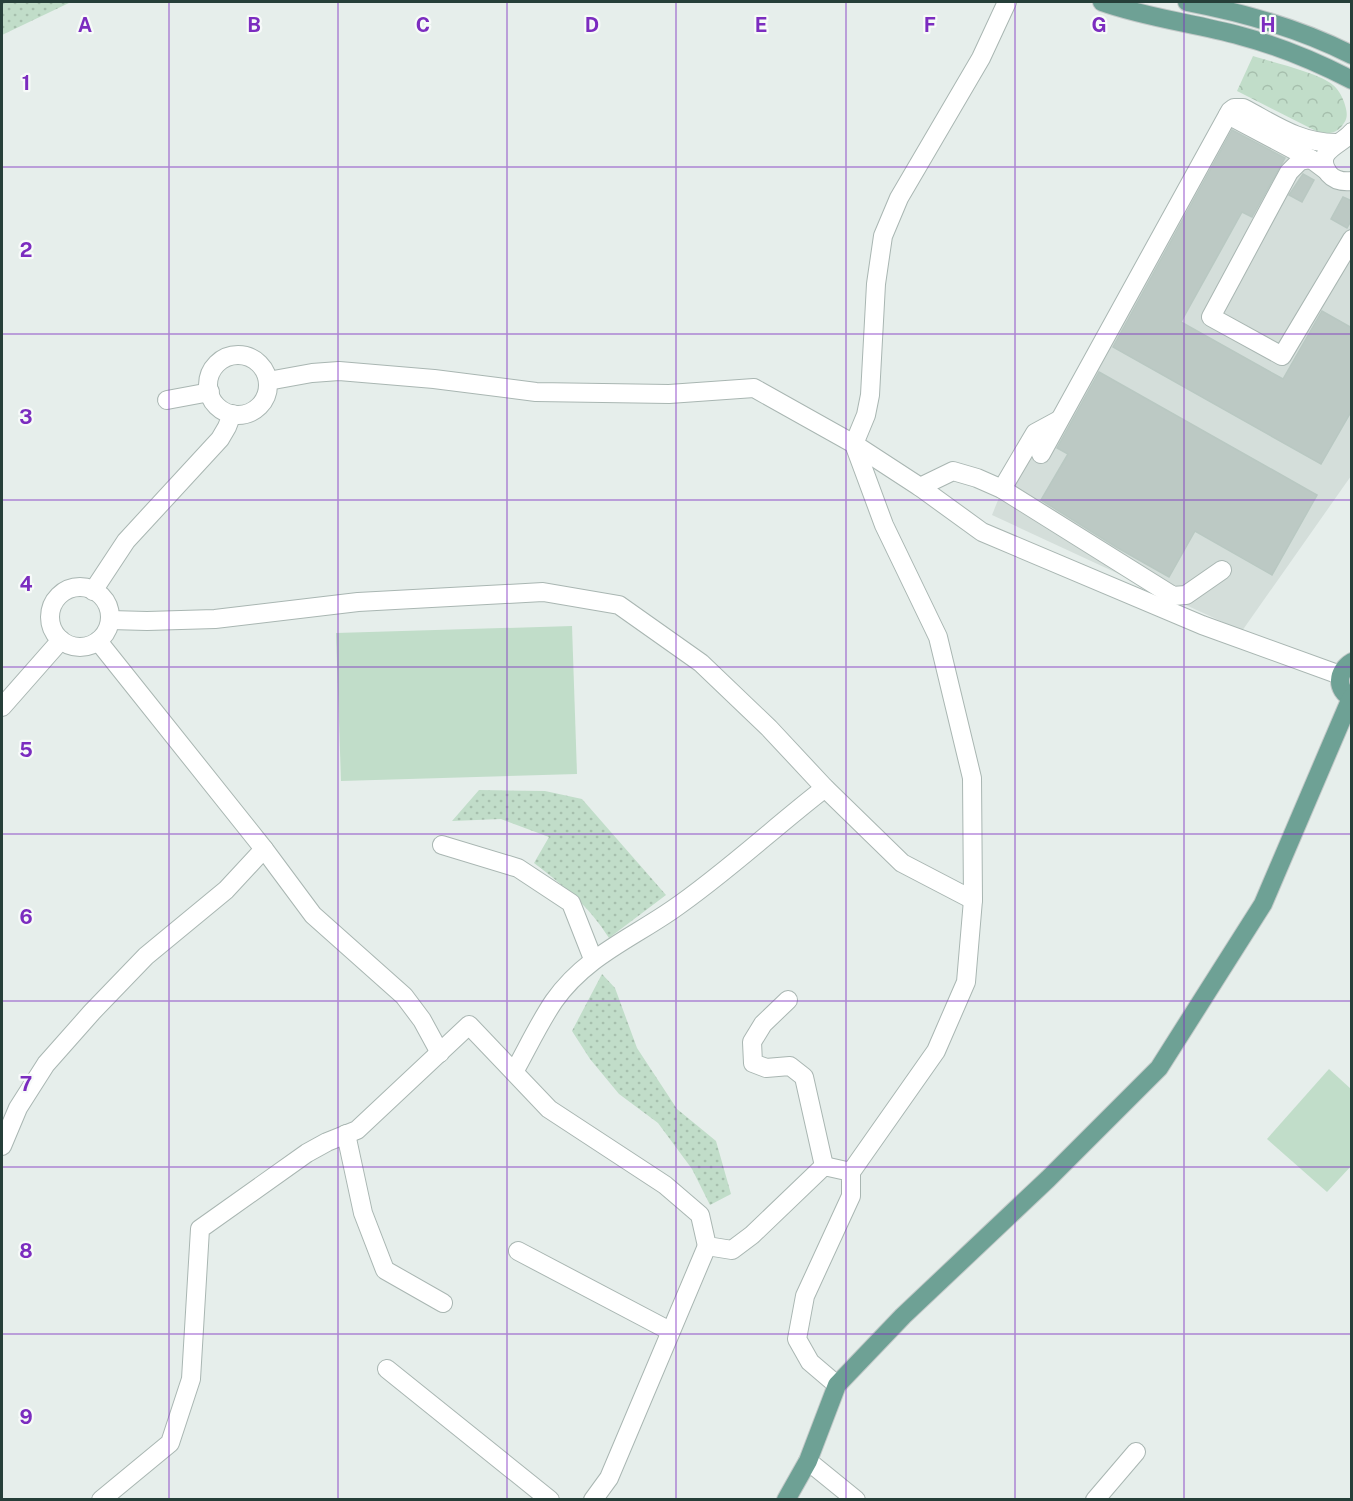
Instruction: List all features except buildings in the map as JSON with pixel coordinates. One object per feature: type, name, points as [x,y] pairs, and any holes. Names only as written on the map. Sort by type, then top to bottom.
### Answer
[{"type":"main road","points":[[1102,2],[1131,12],[1265,43],[1352,80]]},
{"type":"main road","points":[[1187,2],[1260,18],[1296,29],[1352,55]]},
{"type":"main road","points":[[786,1500],[808,1461],[837,1384],[903,1316],[1048,1179],[1159,1068],[1263,904],[1351,698],[1342,691],[1340,685],[1346,668]]},
{"type":"street","points":[[837,1384],[810,1362],[797,1339],[805,1296],[851,1196],[851,1172],[930,1060],[966,982],[973,900],[972,778],[938,637],[884,525],[854,444],[866,415],[870,395],[878,266],[887,226],[909,179],[981,58],[1000,10],[1007,2]]},
{"type":"street","points":[[1041,454],[1234,108],[1243,108],[1309,141],[1345,140]]},
{"type":"street","points":[[1228,116],[1311,159],[1336,180],[1351,181]]},
{"type":"street","points":[[1327,171],[1325,158],[1327,152],[1345,140]]},
{"type":"street","points":[[1311,159],[1300,161],[1288,172],[1211,317],[1282,356],[1352,239]]},
{"type":"street","points":[[238,355],[248,356],[257,361],[264,369],[268,381],[266,398],[260,406],[252,412],[232,414],[216,404],[210,392],[209,377],[213,368],[220,361],[229,356],[238,355]]},
{"type":"street","points":[[268,381],[339,371],[434,379],[536,392],[669,394],[754,388],[854,444],[920,487],[982,532],[1202,625],[1346,668]]},
{"type":"street","points":[[167,400],[210,392]]},
{"type":"street","points":[[93,591],[126,541],[220,439],[232,414]]},
{"type":"street","points":[[1002,489],[1035,433],[1061,419]]},
{"type":"street","points":[[920,487],[953,471],[977,478],[1002,489],[1173,596],[1186,595],[1222,570]]},
{"type":"street","points":[[80,587],[93,591],[105,601],[110,620],[107,630],[98,641],[84,647],[74,646],[61,640],[52,628],[51,609],[55,600],[62,593],[80,587]]},
{"type":"street","points":[[110,620],[215,619],[358,602],[543,592],[619,605],[700,663],[770,728],[825,788],[902,863],[973,900]]},
{"type":"street","points":[[2,707],[61,640]]},
{"type":"street","points":[[98,641],[264,849],[313,915],[404,996],[422,1020],[440,1053]]},
{"type":"street","points":[[514,1072],[555,1000],[593,959],[681,904],[825,788]]},
{"type":"street","points":[[442,845],[518,868],[571,903],[593,959]]},
{"type":"street","points":[[2,1146],[18,1108],[46,1064],[146,956],[226,890],[264,849]]},
{"type":"street","points":[[788,1000],[763,1024],[752,1042],[753,1063],[765,1068],[790,1066],[804,1077],[824,1166]]},
{"type":"street","points":[[101,1500],[170,1443],[191,1380],[200,1228],[307,1153],[357,1130],[469,1025],[549,1109],[665,1185],[700,1215],[707,1246],[609,1478],[593,1500]]},
{"type":"street","points":[[346,1134],[363,1213],[385,1270],[443,1303]]},
{"type":"street","points":[[824,1166],[851,1172]]},
{"type":"street","points":[[707,1246],[732,1250],[752,1235],[824,1166]]},
{"type":"street","points":[[518,1251],[670,1331]]},
{"type":"street","points":[[387,1370],[550,1500]]},
{"type":"street","points":[[1095,1500],[1136,1452]]},
{"type":"street","points":[[808,1461],[856,1500]]},
{"type":"shaded area","points":[[1221,114],[1351,188],[1351,476],[1242,631],[992,515],[1028,426],[1059,413]]},
{"type":"green space","points":[[2,2],[71,2],[2,35]]},
{"type":"green space","points":[[1253,56],[1307,72],[1333,85],[1344,102],[1347,114],[1342,126],[1334,132],[1320,133],[1237,91]]},
{"type":"green space","points":[[572,626],[577,774],[341,781],[336,633]]},
{"type":"green space","points":[[479,790],[545,791],[582,799],[666,895],[609,938],[575,897],[534,863],[549,837],[501,819],[452,821]]},
{"type":"green space","points":[[602,974],[615,988],[637,1048],[677,1109],[716,1141],[731,1194],[710,1205],[692,1169],[658,1123],[619,1094],[590,1059],[572,1031]]},
{"type":"green space","points":[[1329,1069],[1351,1089],[1352,1165],[1327,1192],[1267,1139]]}]
